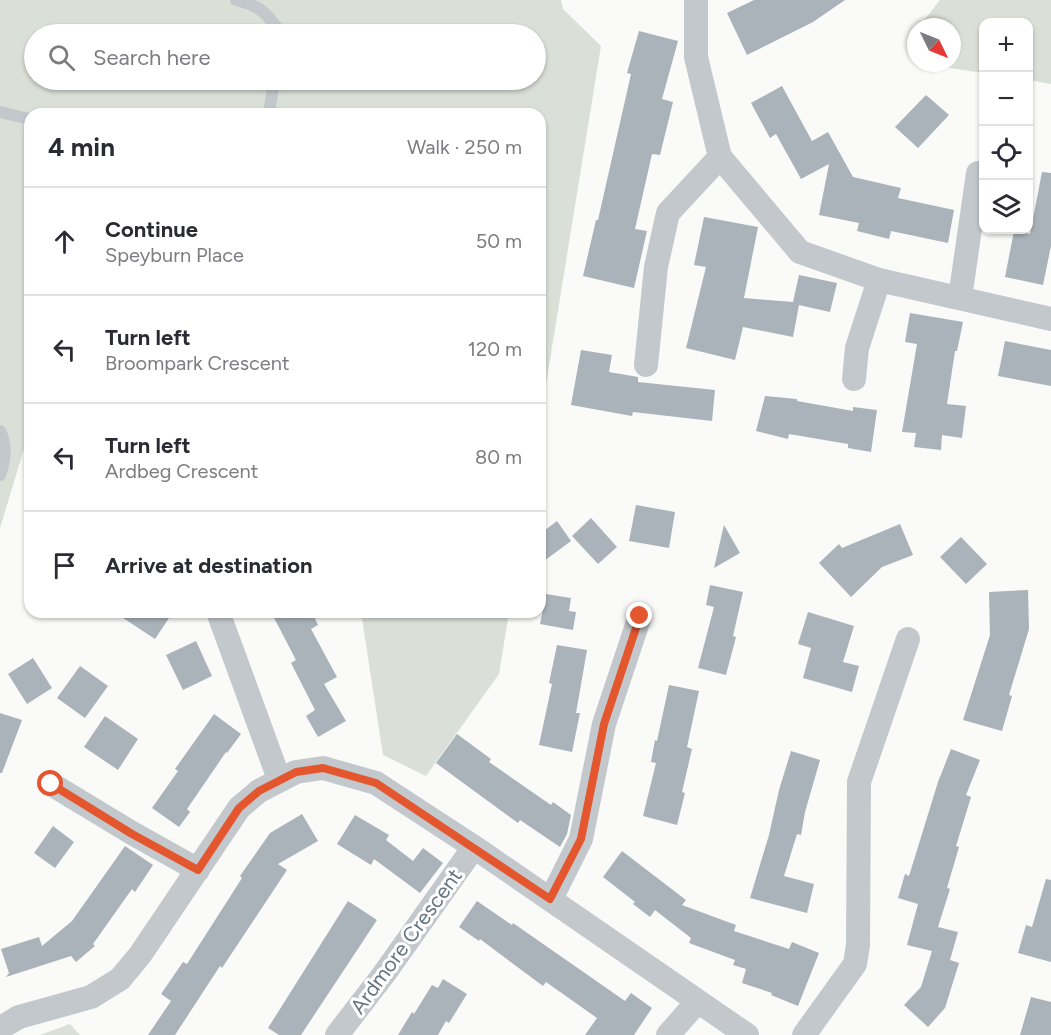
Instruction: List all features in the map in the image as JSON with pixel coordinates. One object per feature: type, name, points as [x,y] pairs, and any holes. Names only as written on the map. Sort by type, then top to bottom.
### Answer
[{"type":"street","points":[[696,0],[696,57],[720,158],[800,252],[879,279],[1051,319]]},
{"type":"street","points":[[646,365],[656,267],[668,213],[720,158]]},
{"type":"street","points":[[960,298],[978,173]]},
{"type":"street","points":[[854,379],[857,348],[879,279]]},
{"type":"street","points":[[550,899],[581,839],[604,724],[640,616]]},
{"type":"street","points":[[220,618],[279,779]]},
{"type":"street","points":[[804,1035],[855,964],[858,945],[859,782],[908,639]]},
{"type":"street","points":[[0,1028],[20,1017],[91,997],[120,979],[140,955],[239,808],[259,791],[279,779],[296,772],[323,768],[376,783],[474,847],[747,1035]]},
{"type":"street","points":[[51,784],[132,834],[198,870]]},
{"type":"street","name":"Ardmore Crescent","points":[[337,1035],[384,974],[474,847]]},
{"type":"street","points":[[668,1035],[698,1001]]},
{"type":"lane","points":[[236,0],[254,4],[274,24]]},
{"type":"lane","points":[[270,108],[273,90]]},
{"type":"lane","points":[[0,112],[24,118]]},
{"type":"lane","points":[[0,431],[4,439],[4,463],[0,475]]},
{"type":"shaded area","points":[[0,0],[561,0],[563,9],[601,46],[546,384],[546,108],[24,108],[24,449],[0,528]]},
{"type":"shaded area","points":[[940,0],[1051,0],[1051,84],[1033,81],[1033,18],[979,18],[979,72],[961,70],[961,18],[926,18]]},
{"type":"shaded area","points":[[362,618],[508,618],[499,674],[426,776],[383,755]]},
{"type":"shaded area","points":[[70,1024],[80,1035],[40,1035]]},
{"type":"building","points":[[754,0],[845,0],[813,22],[747,55],[727,13]]},
{"type":"building","points":[[639,31],[678,41],[662,99],[673,102],[660,155],[652,154],[635,229],[647,231],[634,288],[583,276],[631,74],[627,73]]},
{"type":"building","points":[[782,86],[812,141],[828,132],[853,177],[901,188],[898,198],[954,210],[948,243],[891,231],[889,239],[857,231],[859,223],[819,215],[829,164],[801,179],[776,134],[770,138],[751,103]]},
{"type":"building","points":[[926,95],[949,115],[918,148],[895,127]]},
{"type":"building","points":[[1042,172],[1051,173],[1051,246],[1043,285],[1005,277],[1013,234],[1033,234],[1033,218]]},
{"type":"building","points":[[704,217],[758,227],[744,298],[793,302],[799,275],[837,283],[830,312],[799,305],[793,337],[743,327],[735,360],[686,348],[706,267],[694,265]]},
{"type":"building","points":[[910,313],[963,322],[957,351],[955,351],[947,404],[966,406],[962,438],[942,435],[941,450],[914,447],[916,433],[902,432],[917,344],[905,342]]},
{"type":"building","points":[[1005,341],[1051,350],[1051,386],[998,376]]},
{"type":"building","points":[[581,350],[612,355],[609,372],[638,377],[638,382],[715,390],[712,421],[633,412],[632,416],[571,405]]},
{"type":"building","points":[[765,396],[797,399],[797,401],[853,411],[853,407],[877,410],[871,452],[848,448],[848,444],[789,434],[788,439],[756,431]]},
{"type":"building","points":[[636,505],[675,512],[669,548],[629,541]]},
{"type":"building","points":[[591,518],[617,547],[598,564],[572,536]]},
{"type":"building","points":[[557,521],[571,541],[546,560],[546,529]]},
{"type":"building","points":[[900,524],[913,555],[882,567],[851,597],[819,563],[839,544],[842,548]]},
{"type":"building","points":[[724,525],[740,553],[714,568]]},
{"type":"building","points":[[961,537],[987,564],[966,584],[940,557]]},
{"type":"building","points":[[710,585],[743,592],[733,636],[736,637],[726,675],[698,668],[714,607],[706,605]]},
{"type":"building","points":[[1028,590],[1029,629],[1009,695],[1012,696],[1002,731],[963,720],[990,635],[989,592]]},
{"type":"building","points":[[546,594],[571,598],[569,611],[576,612],[573,630],[540,624],[541,618],[546,618]]},
{"type":"building","points":[[808,612],[854,626],[843,662],[859,666],[852,692],[803,678],[811,648],[798,644]]},
{"type":"building","points":[[123,618],[169,618],[155,639]]},
{"type":"building","points":[[274,618],[315,618],[318,625],[311,629],[337,677],[324,684],[346,721],[318,737],[306,716],[315,710],[291,663],[296,660]]},
{"type":"building","points":[[196,641],[212,676],[183,690],[166,655]]},
{"type":"building","points":[[557,645],[587,650],[576,713],[580,713],[572,752],[539,745],[552,684],[549,683]]},
{"type":"building","points":[[33,658],[52,688],[27,704],[8,674]]},
{"type":"building","points":[[80,666],[108,686],[85,718],[57,698]]},
{"type":"building","points":[[669,685],[699,691],[687,747],[692,749],[677,825],[643,816],[656,763],[651,762],[655,740],[657,741]]},
{"type":"building","points":[[0,713],[22,720],[2,773],[0,773]]},
{"type":"building","points":[[214,714],[241,734],[187,809],[190,812],[179,827],[152,808],[178,771],[175,769]]},
{"type":"building","points":[[105,716],[138,739],[118,770],[84,747]]},
{"type":"building","points":[[457,734],[491,759],[489,762],[551,805],[553,802],[571,815],[567,834],[560,847],[520,820],[518,823],[436,763]]},
{"type":"building","points":[[951,749],[980,760],[966,795],[971,797],[956,846],[959,847],[947,888],[950,889],[938,927],[958,932],[950,960],[959,963],[945,1008],[928,1027],[904,1005],[921,987],[932,951],[907,945],[918,904],[898,898],[905,874],[909,876],[938,782]]},
{"type":"building","points":[[791,751],[820,760],[801,835],[797,834],[784,876],[814,884],[807,913],[750,898]]},
{"type":"building","points":[[302,814],[318,841],[278,864],[287,870],[175,1035],[148,1035],[171,1001],[161,994],[183,962],[187,964],[242,878],[240,876],[270,833]]},
{"type":"building","points":[[355,815],[389,835],[386,840],[413,861],[423,848],[443,863],[420,893],[374,859],[371,865],[337,844]]},
{"type":"building","points":[[53,826],[74,842],[55,868],[34,853]]},
{"type":"building","points":[[125,846],[153,865],[135,892],[132,889],[93,944],[95,946],[76,962],[71,956],[6,977],[9,973],[1,949],[39,937],[42,946],[72,921]]},
{"type":"building","points":[[622,851],[686,900],[682,905],[736,925],[734,931],[789,949],[792,942],[819,953],[798,1006],[771,995],[772,993],[742,983],[746,969],[733,965],[735,960],[689,943],[691,938],[655,910],[650,917],[633,904],[635,902],[603,877]]},
{"type":"building","points":[[1046,879],[1051,880],[1051,962],[1018,953],[1026,925],[1032,927]]},
{"type":"building","points":[[348,901],[377,920],[301,1035],[279,1035],[268,1028]]},
{"type":"building","points":[[477,901],[512,925],[513,923],[625,1001],[631,993],[652,1008],[634,1035],[585,1035],[597,1018],[546,982],[543,986],[480,939],[479,941],[459,927]]},
{"type":"building","points":[[443,979],[467,994],[449,1023],[446,1021],[438,1035],[398,1035],[432,985],[438,988]]},
{"type":"building","points":[[1031,997],[1051,1002],[1051,1035],[1020,1035]]},
{"type":"route","points":[[51,784],[132,834],[198,870],[239,808],[259,791],[296,772],[323,768],[376,783],[550,899],[581,839],[604,724],[640,616]]}]
